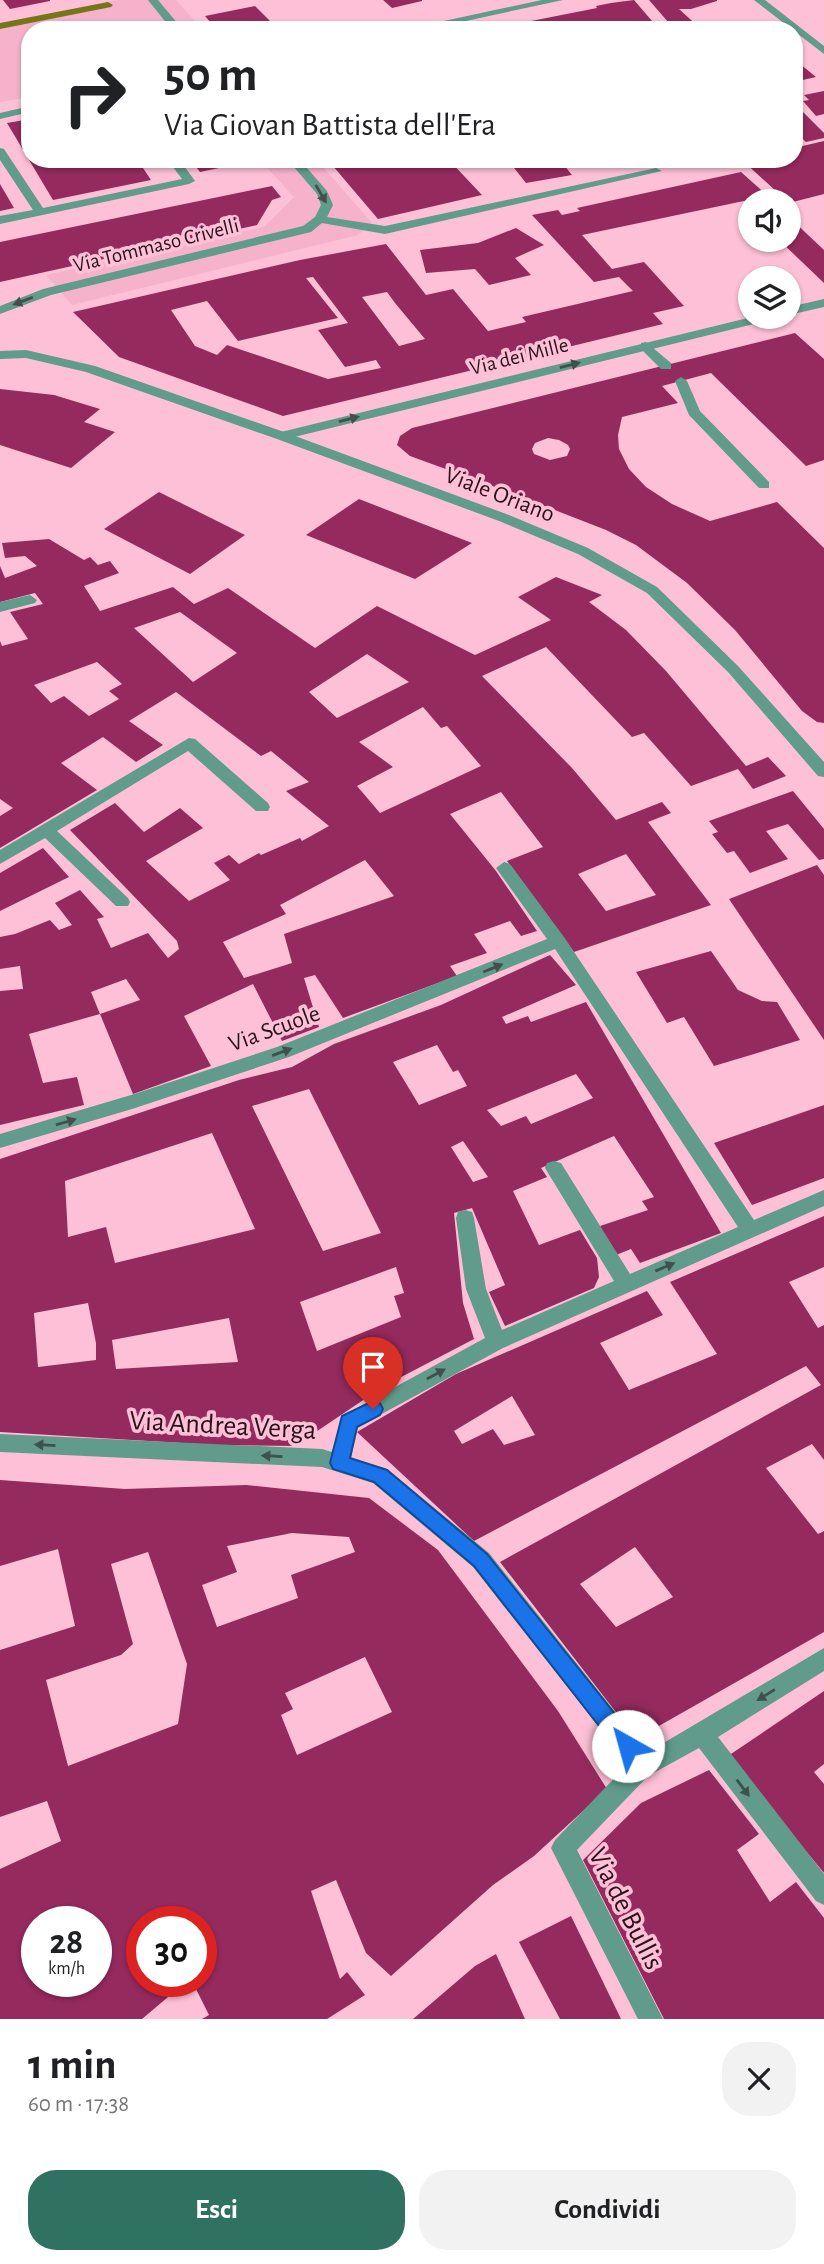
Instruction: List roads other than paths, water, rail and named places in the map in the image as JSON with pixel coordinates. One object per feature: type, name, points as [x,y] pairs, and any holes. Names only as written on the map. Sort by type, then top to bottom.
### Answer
[{"type":"street","points":[[153,0],[170,21]]},
{"type":"street","points":[[452,21],[558,0]]},
{"type":"street","points":[[759,0],[786,21]]},
{"type":"street","points":[[803,35],[824,51]]},
{"type":"street","points":[[0,116],[21,111]]},
{"type":"street","points":[[0,150],[40,212]]},
{"type":"street","points":[[0,220],[189,181],[180,168]]},
{"type":"street","points":[[301,168],[323,193],[327,205],[320,219],[385,230],[656,171]]},
{"type":"street","name":"Via Tommaso Crivelli","points":[[0,310],[47,292],[307,229],[320,219]]},
{"type":"street","points":[[801,308],[824,303]]},
{"type":"street","name":"Via dei Mille","points":[[282,436],[738,324]]},
{"type":"street","points":[[646,346],[666,366]]},
{"type":"street","name":"Viale Oriano","points":[[0,355],[26,354],[90,369],[282,436],[504,518],[583,551],[652,590],[733,669],[824,772]]},
{"type":"street","points":[[681,381],[694,412],[764,485]]},
{"type":"street","points":[[0,607],[30,600]]},
{"type":"street","points":[[0,858],[189,743],[262,807]]},
{"type":"street","points":[[46,830],[122,902]]},
{"type":"street","points":[[504,868],[558,941],[751,1231]]},
{"type":"street","name":"Via Scuole","points":[[0,1141],[132,1102],[283,1052],[558,941]]},
{"type":"street","points":[[554,1168],[626,1284]]},
{"type":"street","points":[[340,1463],[349,1422],[496,1342],[824,1198]]},
{"type":"street","points":[[465,1218],[476,1289],[496,1342]]},
{"type":"street","name":"Via Andrea Verga","points":[[0,1443],[322,1458],[380,1476],[481,1560],[628,1746],[640,1768]]},
{"type":"street","points":[[640,1768],[669,1755],[824,1659]]},
{"type":"street","points":[[702,1734],[824,1894]]},
{"type":"street","name":"Via de Bullis","points":[[640,1768],[564,1847],[650,2019]]},
{"type":"waterway","points":[[26,21],[108,5]]},
{"type":"waterway","points":[[0,26],[21,22]]}]
